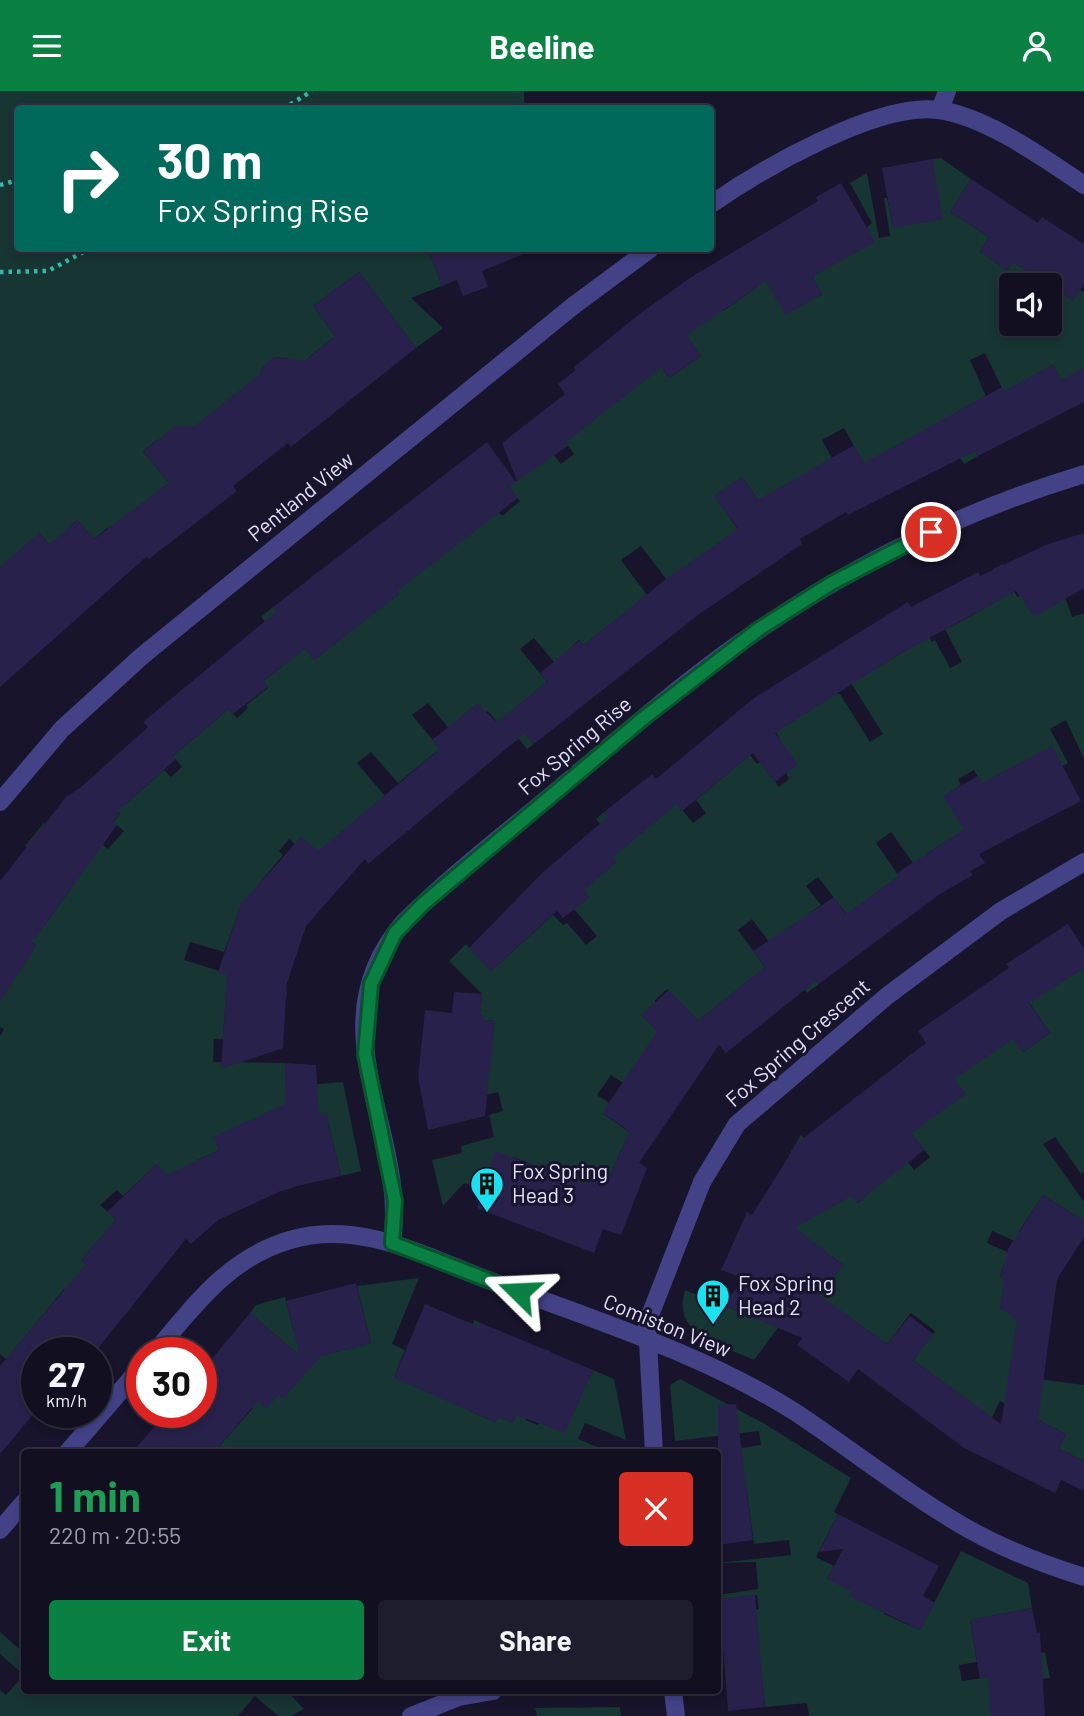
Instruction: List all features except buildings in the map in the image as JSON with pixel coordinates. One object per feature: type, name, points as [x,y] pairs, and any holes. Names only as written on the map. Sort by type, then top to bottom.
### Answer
[{"type":"street","points":[[940,110],[947,91]]},
{"type":"street","points":[[714,203],[791,158],[852,127],[899,111],[940,110],[1006,137],[1084,185]]},
{"type":"street","name":"Pentland View","points":[[0,801],[62,729],[142,656],[573,306],[646,252]]},
{"type":"street","name":"Fox Spring Rise","points":[[392,1243],[395,1201],[365,1054],[367,1005],[377,967],[387,945],[404,922],[645,717],[759,629],[832,583],[910,541],[1031,490],[1084,474]]},
{"type":"street","name":"Fox Spring Crescent","points":[[654,1449],[647,1323],[702,1182],[737,1124],[887,996],[1001,911],[1084,862]]},
{"type":"street","name":"Comiston View","points":[[167,1337],[213,1284],[234,1266],[256,1253],[292,1239],[329,1232],[392,1243],[647,1341],[737,1380],[795,1412],[955,1522],[1040,1563],[1084,1577]]},
{"type":"street","points":[[70,1449],[126,1385]]},
{"type":"street","points":[[0,1530],[21,1506]]},
{"type":"street","points":[[411,1716],[459,1697],[476,1694]]},
{"type":"street","points":[[673,1694],[676,1716]]},
{"type":"path","points":[[289,105],[312,91]]},
{"type":"path","points":[[0,272],[48,271],[83,252]]},
{"type":"green space","points":[[0,91],[524,91],[527,105],[14,105],[14,252],[429,252],[442,286],[411,298],[443,328],[416,348],[359,272],[313,306],[338,340],[334,337],[308,358],[301,373],[289,359],[275,357],[259,383],[238,392],[222,405],[226,410],[181,470],[157,440],[143,451],[169,483],[118,524],[117,540],[107,528],[94,539],[77,520],[66,530],[66,564],[39,533],[0,587]]},
{"type":"green space","points":[[941,158],[971,179],[950,212],[989,237],[980,252],[1007,270],[1013,262],[1030,273],[999,273],[999,336],[1062,336],[1062,293],[1073,300],[1080,290],[1084,292],[1084,368],[1080,370],[1084,396],[1078,399],[1080,404],[1075,407],[1053,365],[1018,384],[1010,404],[985,353],[970,360],[986,396],[955,413],[978,456],[964,464],[960,458],[872,478],[844,428],[822,440],[838,469],[765,510],[742,477],[715,496],[738,530],[667,580],[641,546],[621,560],[647,595],[584,645],[579,640],[565,653],[558,667],[534,638],[520,649],[547,682],[509,713],[534,744],[527,749],[519,739],[514,742],[488,711],[485,713],[477,704],[460,718],[456,737],[428,703],[412,715],[466,780],[462,784],[436,752],[398,783],[371,752],[357,763],[412,828],[408,831],[382,800],[348,878],[301,837],[295,844],[289,839],[279,851],[283,855],[258,885],[290,913],[286,923],[240,908],[224,952],[190,942],[184,960],[287,992],[286,998],[226,995],[223,1039],[214,1039],[213,1062],[285,1063],[286,1087],[343,1082],[361,1171],[341,1176],[326,1113],[286,1160],[292,1188],[281,1191],[219,1150],[198,1160],[213,1193],[176,1185],[156,1165],[123,1196],[117,1190],[100,1205],[127,1229],[93,1246],[81,1260],[134,1304],[125,1315],[64,1289],[25,1337],[21,1337],[21,1342],[10,1355],[18,1369],[0,1354],[0,1036],[4,1029],[0,1027],[0,999],[36,945],[0,922],[0,893],[45,925],[75,883],[25,846],[44,823],[82,857],[97,840],[108,849],[124,831],[113,822],[120,814],[101,797],[111,788],[126,804],[164,770],[171,777],[182,767],[173,756],[229,709],[237,718],[248,708],[246,705],[268,688],[263,681],[283,666],[284,645],[261,617],[273,607],[314,660],[352,630],[311,577],[318,572],[338,597],[375,612],[399,594],[390,583],[490,502],[502,516],[520,501],[509,487],[541,461],[541,439],[561,464],[574,454],[555,428],[631,322],[669,378],[701,356],[684,332],[692,277],[697,273],[723,311],[757,287],[733,252],[746,245],[785,314],[822,294],[812,277],[872,223],[850,183],[867,173],[879,238],[890,236],[884,198],[887,198],[893,227],[942,219],[932,159]]},
{"type":"green space","points":[[1003,564],[1017,597],[1022,595],[1031,612],[1059,580],[1072,617],[1084,613],[1084,759],[1066,720],[1050,729],[1068,763],[993,803],[974,770],[958,779],[961,785],[944,796],[965,830],[926,854],[946,887],[935,894],[891,832],[876,843],[899,876],[862,903],[870,944],[818,877],[806,886],[821,905],[811,912],[797,952],[819,984],[807,993],[752,919],[738,930],[765,967],[763,969],[698,1021],[667,989],[655,1000],[659,1034],[623,1083],[611,1075],[597,1095],[609,1103],[603,1114],[650,1146],[621,1150],[610,1176],[618,1191],[588,1180],[575,1216],[541,1203],[552,1172],[513,1157],[498,1195],[464,1183],[443,1206],[432,1160],[462,1153],[461,1146],[494,1137],[489,1115],[503,1111],[498,1092],[482,1096],[495,1021],[484,1020],[484,1016],[452,1013],[453,1003],[481,1006],[482,994],[449,961],[466,944],[491,971],[553,915],[563,925],[567,923],[586,945],[597,936],[574,909],[584,890],[591,832],[600,824],[596,819],[604,812],[630,843],[671,796],[693,823],[706,813],[696,800],[750,755],[757,764],[760,762],[779,787],[789,779],[776,732],[835,694],[840,694],[870,742],[883,734],[851,683],[929,637],[932,642],[935,640],[950,668],[962,662],[929,598],[934,595],[951,627],[1008,595],[993,569]]},
{"type":"green space","points":[[1084,968],[1084,1171],[1081,1174],[1055,1137],[1043,1144],[1084,1202],[1084,1221],[1043,1195],[1019,1231],[1035,1241],[1031,1248],[992,1231],[987,1243],[1030,1262],[1028,1270],[1004,1263],[1000,1277],[1024,1284],[1009,1375],[1084,1385],[1084,1461],[1059,1449],[1066,1434],[1000,1401],[985,1432],[973,1404],[913,1360],[935,1331],[911,1313],[887,1344],[819,1296],[843,1265],[832,1256],[754,1360],[702,1337],[692,1328],[685,1318],[685,1290],[757,1319],[753,1242],[837,1203],[823,1175],[789,1155],[801,1135],[858,1203],[869,1193],[854,1174],[875,1130],[852,1100],[857,1096],[914,1170],[930,1157],[896,1115],[930,1089],[906,1058],[912,1053],[935,1084],[965,1094],[944,1066],[1003,1024],[1023,1052],[1050,1033],[1029,1002]]},
{"type":"green space","points":[[419,1278],[392,1344],[405,1350],[394,1378],[443,1377],[466,1321],[473,1324],[474,1320],[481,1323],[456,1382],[478,1391],[469,1411],[495,1422],[498,1417],[513,1422],[543,1349],[550,1351],[525,1410],[526,1420],[537,1425],[545,1418],[567,1427],[593,1370],[614,1379],[626,1440],[585,1423],[578,1439],[602,1449],[217,1449],[253,1408],[217,1377],[217,1364],[266,1408],[278,1395],[301,1357],[250,1313],[256,1305],[285,1297],[293,1329],[324,1355],[371,1343],[357,1286]]},
{"type":"green space","points":[[680,1379],[765,1424],[851,1478],[834,1512],[838,1514],[816,1557],[834,1566],[827,1579],[889,1604],[884,1614],[920,1630],[961,1551],[1028,1583],[1032,1608],[970,1620],[977,1662],[959,1665],[962,1681],[1003,1675],[1001,1660],[1045,1652],[1050,1678],[1013,1681],[990,1699],[991,1716],[809,1716],[807,1703],[765,1707],[755,1610],[759,1609],[757,1595],[721,1599],[721,1595],[758,1589],[756,1562],[721,1563],[791,1555],[789,1540],[754,1544],[741,1448],[761,1445],[759,1431],[675,1441],[670,1385]]},
{"type":"green space","points":[[0,1632],[21,1650],[21,1672],[0,1654]]},
{"type":"green space","points":[[21,1678],[21,1694],[290,1694],[304,1709],[291,1716],[278,1716],[255,1696],[238,1716],[0,1716],[0,1690],[6,1695]]},
{"type":"green space","points":[[620,1707],[621,1716],[537,1716],[535,1708]]},
{"type":"place","name":"Fox Spring Head 3","points":[[487,1214]]},
{"type":"place","name":"Fox Spring Head 2","points":[[713,1326]]},
{"type":"route","points":[[519,1292],[392,1243],[395,1201],[372,1100],[365,1054],[367,1005],[371,984],[387,945],[404,922],[423,904],[645,717],[759,629],[832,583],[931,532]]}]
